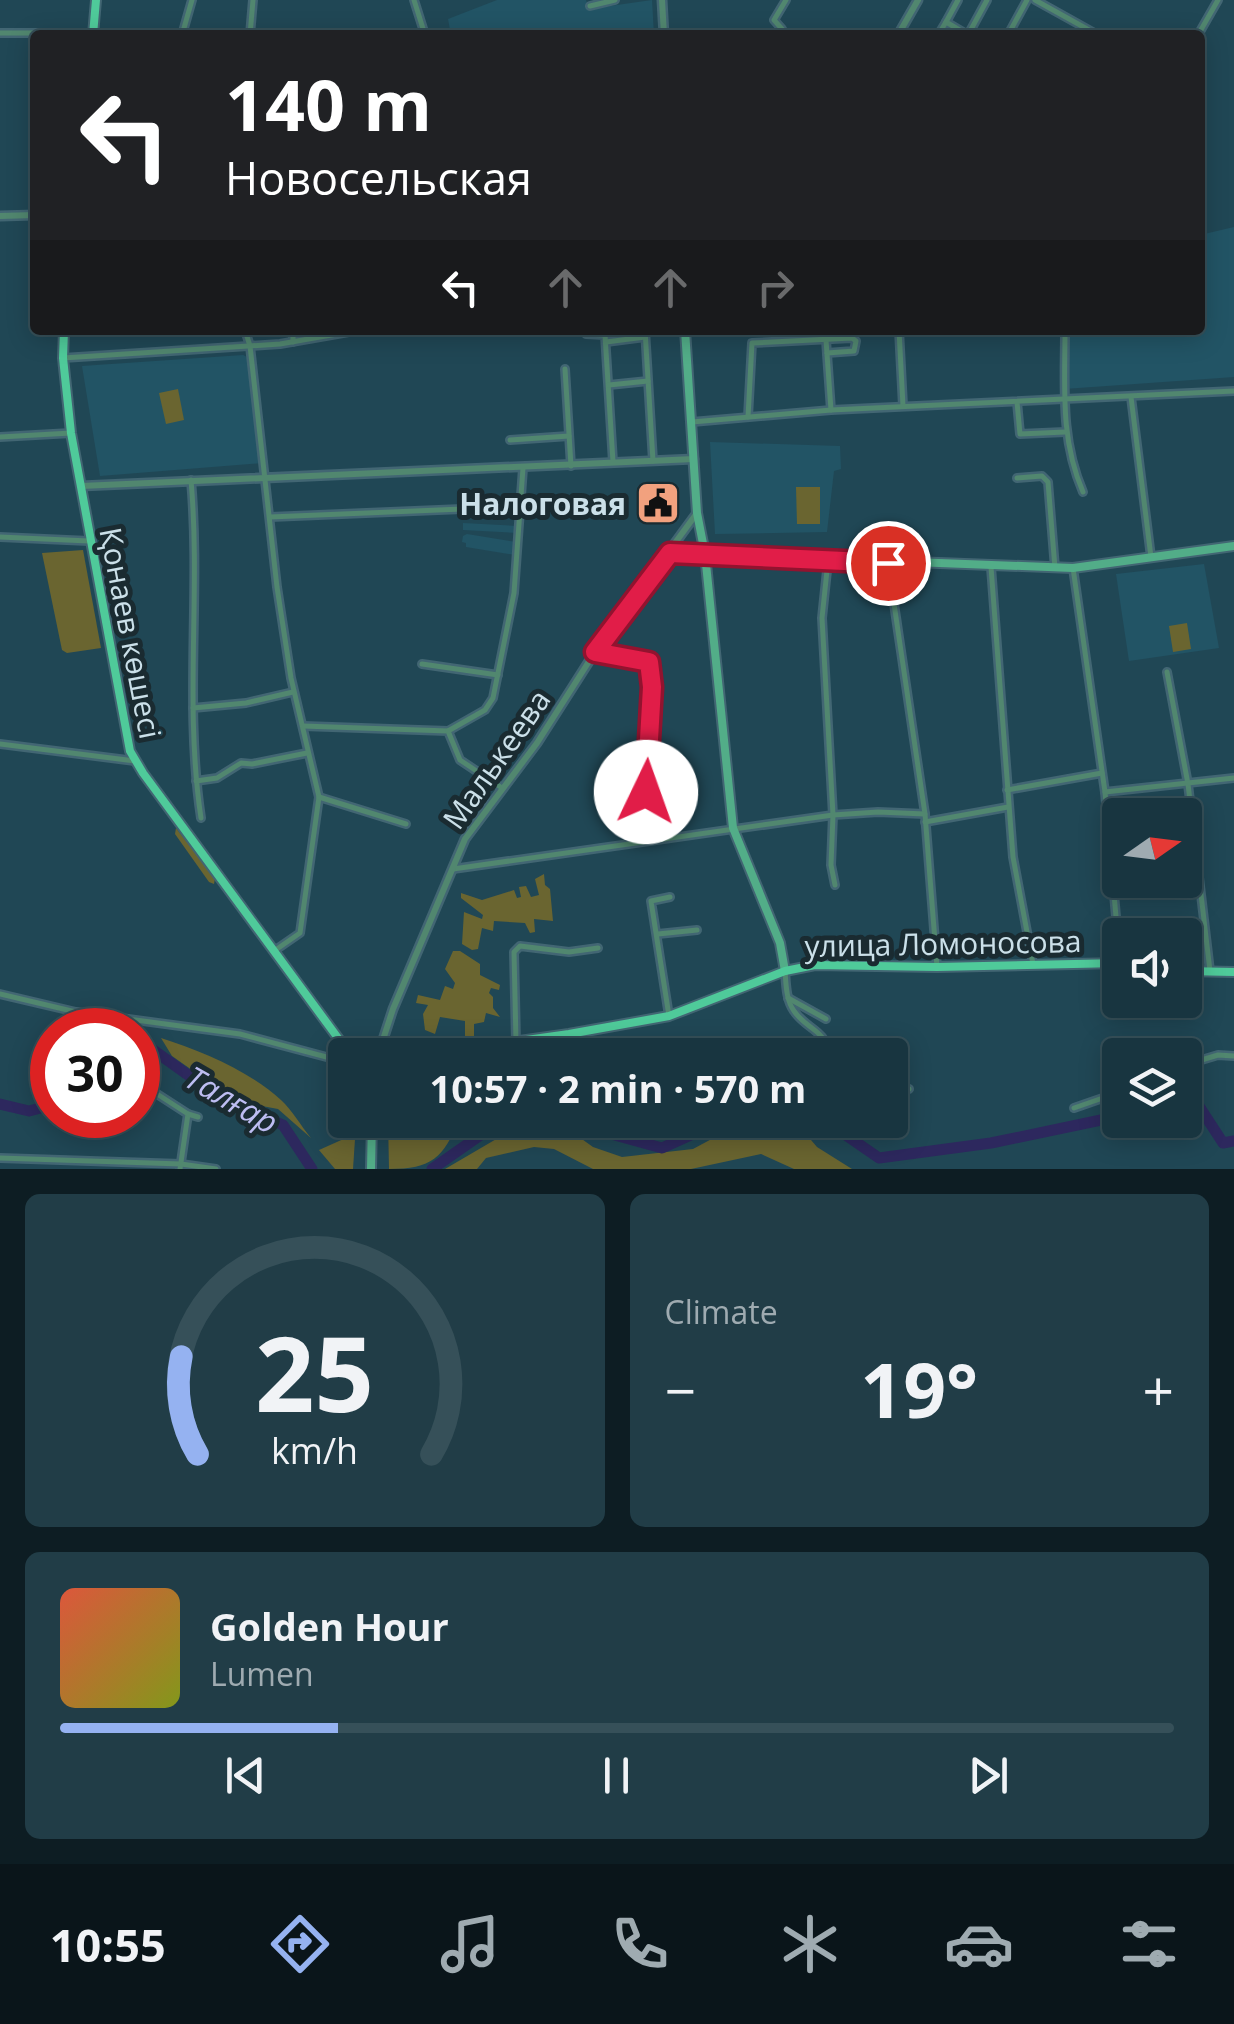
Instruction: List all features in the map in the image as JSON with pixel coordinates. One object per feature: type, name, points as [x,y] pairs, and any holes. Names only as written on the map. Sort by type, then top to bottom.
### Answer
[{"type":"main road","points":[[93,30],[96,0]]},
{"type":"main road","name":"Қонаев көшесі","points":[[64,335],[71,433],[124,729],[135,760],[336,1038]]},
{"type":"main road","points":[[685,335],[696,513],[705,554],[733,828],[780,943],[785,970]]},
{"type":"main road","points":[[705,554],[1073,568],[1234,546]]},
{"type":"main road","name":"улица Ломоносова","points":[[540,1038],[669,1016],[785,970],[815,966],[1102,963]]},
{"type":"main road","points":[[1202,972],[1234,972]]},
{"type":"main road","points":[[370,1169],[371,1138]]},
{"type":"street","points":[[183,30],[192,0]]},
{"type":"street","points":[[250,30],[253,0]]},
{"type":"street","points":[[414,0],[423,30]]},
{"type":"street","points":[[590,6],[615,0]]},
{"type":"street","points":[[662,0],[664,30]]},
{"type":"street","points":[[781,30],[774,20],[786,0]]},
{"type":"street","points":[[904,30],[918,0]]},
{"type":"street","points":[[941,30],[958,0]]},
{"type":"street","points":[[971,30],[987,0]]},
{"type":"street","points":[[1011,30],[1031,0],[1088,30]]},
{"type":"street","points":[[1201,30],[1218,0]]},
{"type":"street","points":[[946,22],[960,30]]},
{"type":"street","points":[[0,33],[30,33]]},
{"type":"street","points":[[0,216],[30,215]]},
{"type":"street","points":[[246,335],[294,692],[319,796],[300,933],[274,951]]},
{"type":"street","points":[[293,335],[294,342]]},
{"type":"street","points":[[64,358],[250,346],[332,335]]},
{"type":"street","points":[[604,335],[614,464]]},
{"type":"street","points":[[606,342],[640,335]]},
{"type":"street","points":[[645,335],[653,462]]},
{"type":"street","points":[[899,335],[903,406]]},
{"type":"street","points":[[1065,335],[1065,432],[1071,464],[1083,492]]},
{"type":"street","points":[[748,417],[752,342],[852,338],[856,349],[827,353]]},
{"type":"street","points":[[826,340],[831,410]]},
{"type":"street","points":[[564,368],[572,466]]},
{"type":"street","points":[[609,385],[648,381]]},
{"type":"street","points":[[692,422],[831,410],[1234,391]]},
{"type":"street","points":[[1132,397],[1151,558]]},
{"type":"street","points":[[1018,401],[1020,434],[1065,432]]},
{"type":"street","points":[[0,438],[71,433]]},
{"type":"street","points":[[510,440],[570,436]]},
{"type":"street","points":[[80,486],[694,459]]},
{"type":"street","points":[[302,726],[448,731],[484,710],[493,698],[514,593],[523,468]]},
{"type":"street","points":[[1016,478],[1042,476],[1048,482],[1055,568]]},
{"type":"street","points":[[191,480],[195,589],[192,708],[195,782],[201,818]]},
{"type":"street","points":[[270,517],[512,507],[521,510]]},
{"type":"street","name":"Малькеева","points":[[384,1038],[465,839],[696,513]]},
{"type":"street","points":[[0,537],[89,540]]},
{"type":"street","points":[[670,553],[705,554]]},
{"type":"street","points":[[828,560],[822,618],[833,815],[831,865],[835,885]]},
{"type":"street","points":[[888,563],[925,818],[937,967]]},
{"type":"street","points":[[991,567],[1013,857],[1033,964]]},
{"type":"street","points":[[1073,568],[1105,792],[1116,918]]},
{"type":"street","points":[[595,652],[649,662],[652,687],[646,792],[650,839]]},
{"type":"street","points":[[422,664],[498,675]]},
{"type":"street","points":[[1166,672],[1188,784],[1210,972]]},
{"type":"street","points":[[192,708],[246,703],[294,692]]},
{"type":"street","points":[[448,731],[460,760],[502,788]]},
{"type":"street","points":[[0,744],[135,760]]},
{"type":"street","points":[[195,782],[218,778],[240,763],[307,753]]},
{"type":"street","points":[[1007,790],[1102,774]]},
{"type":"street","points":[[1105,792],[1234,778]]},
{"type":"street","points":[[319,796],[406,824]]},
{"type":"street","points":[[450,869],[833,815],[878,812],[925,818],[1008,806]]},
{"type":"street","points":[[669,1016],[651,901],[670,897]]},
{"type":"street","points":[[658,934],[696,930]]},
{"type":"street","points":[[516,1038],[514,952],[520,946],[569,952],[598,948]]},
{"type":"street","points":[[785,970],[794,1012],[823,1038]]},
{"type":"street","points":[[0,994],[76,1012],[208,1029],[328,1057]]},
{"type":"street","points":[[788,998],[826,1019]]},
{"type":"street","points":[[1202,1060],[1234,1056]]},
{"type":"street","points":[[160,1096],[198,1117]]},
{"type":"street","points":[[1074,1108],[1102,1098]]},
{"type":"street","points":[[181,1167],[188,1114]]},
{"type":"street","points":[[0,1158],[84,1166],[216,1169]]},
{"type":"shaded area","points":[[497,0],[586,0],[589,9],[652,0],[654,30],[450,30],[448,19]]},
{"type":"shaded area","points":[[1234,227],[1234,377],[1064,389],[1064,335],[1205,335],[1205,234]]},
{"type":"shaded area","points":[[243,355],[249,358],[262,463],[100,476],[82,366]]},
{"type":"shaded area","points":[[178,389],[184,420],[166,424],[159,393]]},
{"type":"shaded area","points":[[710,442],[840,446],[841,469],[834,471],[827,532],[715,534]]},
{"type":"shaded area","points":[[796,487],[820,487],[820,524],[797,524]]},
{"type":"shaded area","points":[[463,523],[517,526],[517,533],[463,530]]},
{"type":"shaded area","points":[[467,534],[516,542],[515,555],[466,547],[462,542]]},
{"type":"shaded area","points":[[83,550],[101,648],[67,653],[62,650],[42,553]]},
{"type":"shaded area","points":[[1204,564],[1219,648],[1129,661],[1116,574]]},
{"type":"shaded area","points":[[1187,623],[1191,649],[1173,652],[1169,626]]},
{"type":"shaded area","points":[[176,828],[215,878],[214,884],[175,834]]},
{"type":"shaded area","points":[[544,874],[545,885],[550,889],[553,921],[534,919],[535,932],[530,933],[525,923],[494,921],[493,931],[482,928],[478,949],[462,944],[464,912],[482,919],[483,915],[461,898],[461,893],[482,900],[514,890],[517,898],[521,897],[519,887],[526,886],[531,897],[539,895],[535,879]]},
{"type":"shaded area","points":[[453,951],[460,951],[480,964],[480,975],[500,985],[499,990],[491,988],[489,993],[500,1017],[486,1013],[484,1022],[474,1024],[474,1038],[465,1038],[465,1021],[440,1017],[435,1034],[425,1030],[423,1014],[428,1005],[416,1003],[418,995],[440,1000],[445,986],[453,989],[455,983],[445,969]]},
{"type":"shaded area","points":[[161,1038],[209,1056],[255,1080],[285,1104],[311,1138],[278,1109],[236,1101],[172,1056]]},
{"type":"shaded area","points":[[346,1138],[355,1139],[353,1169],[335,1169],[319,1150]]},
{"type":"shaded area","points":[[388,1138],[450,1138],[426,1164],[389,1169]]},
{"type":"shaded area","points":[[498,1138],[580,1138],[622,1157],[693,1149],[713,1138],[809,1138],[852,1169],[794,1169],[761,1154],[691,1169],[593,1169],[554,1149],[534,1147],[486,1158],[477,1169],[445,1169]]},
{"type":"waterway","name":"Талғар","points":[[160,1055],[223,1100],[283,1125],[312,1169]]},
{"type":"waterway","name":"Талғар","points":[[0,1104],[30,1111]]},
{"type":"waterway","name":"Талғар","points":[[1202,1111],[1223,1143],[1234,1141]]},
{"type":"waterway","name":"Талғар","points":[[850,1138],[879,1158],[991,1143],[1102,1120]]},
{"type":"waterway","name":"Талғар","points":[[432,1169],[476,1138]]},
{"type":"waterway","name":"Талғар","points":[[626,1138],[662,1148],[684,1138]]},
{"type":"place","name":"Налоговая","points":[[658,503]]},
{"type":"route","points":[[646,792],[652,687],[649,662],[595,652],[670,553],[888,563]]}]
